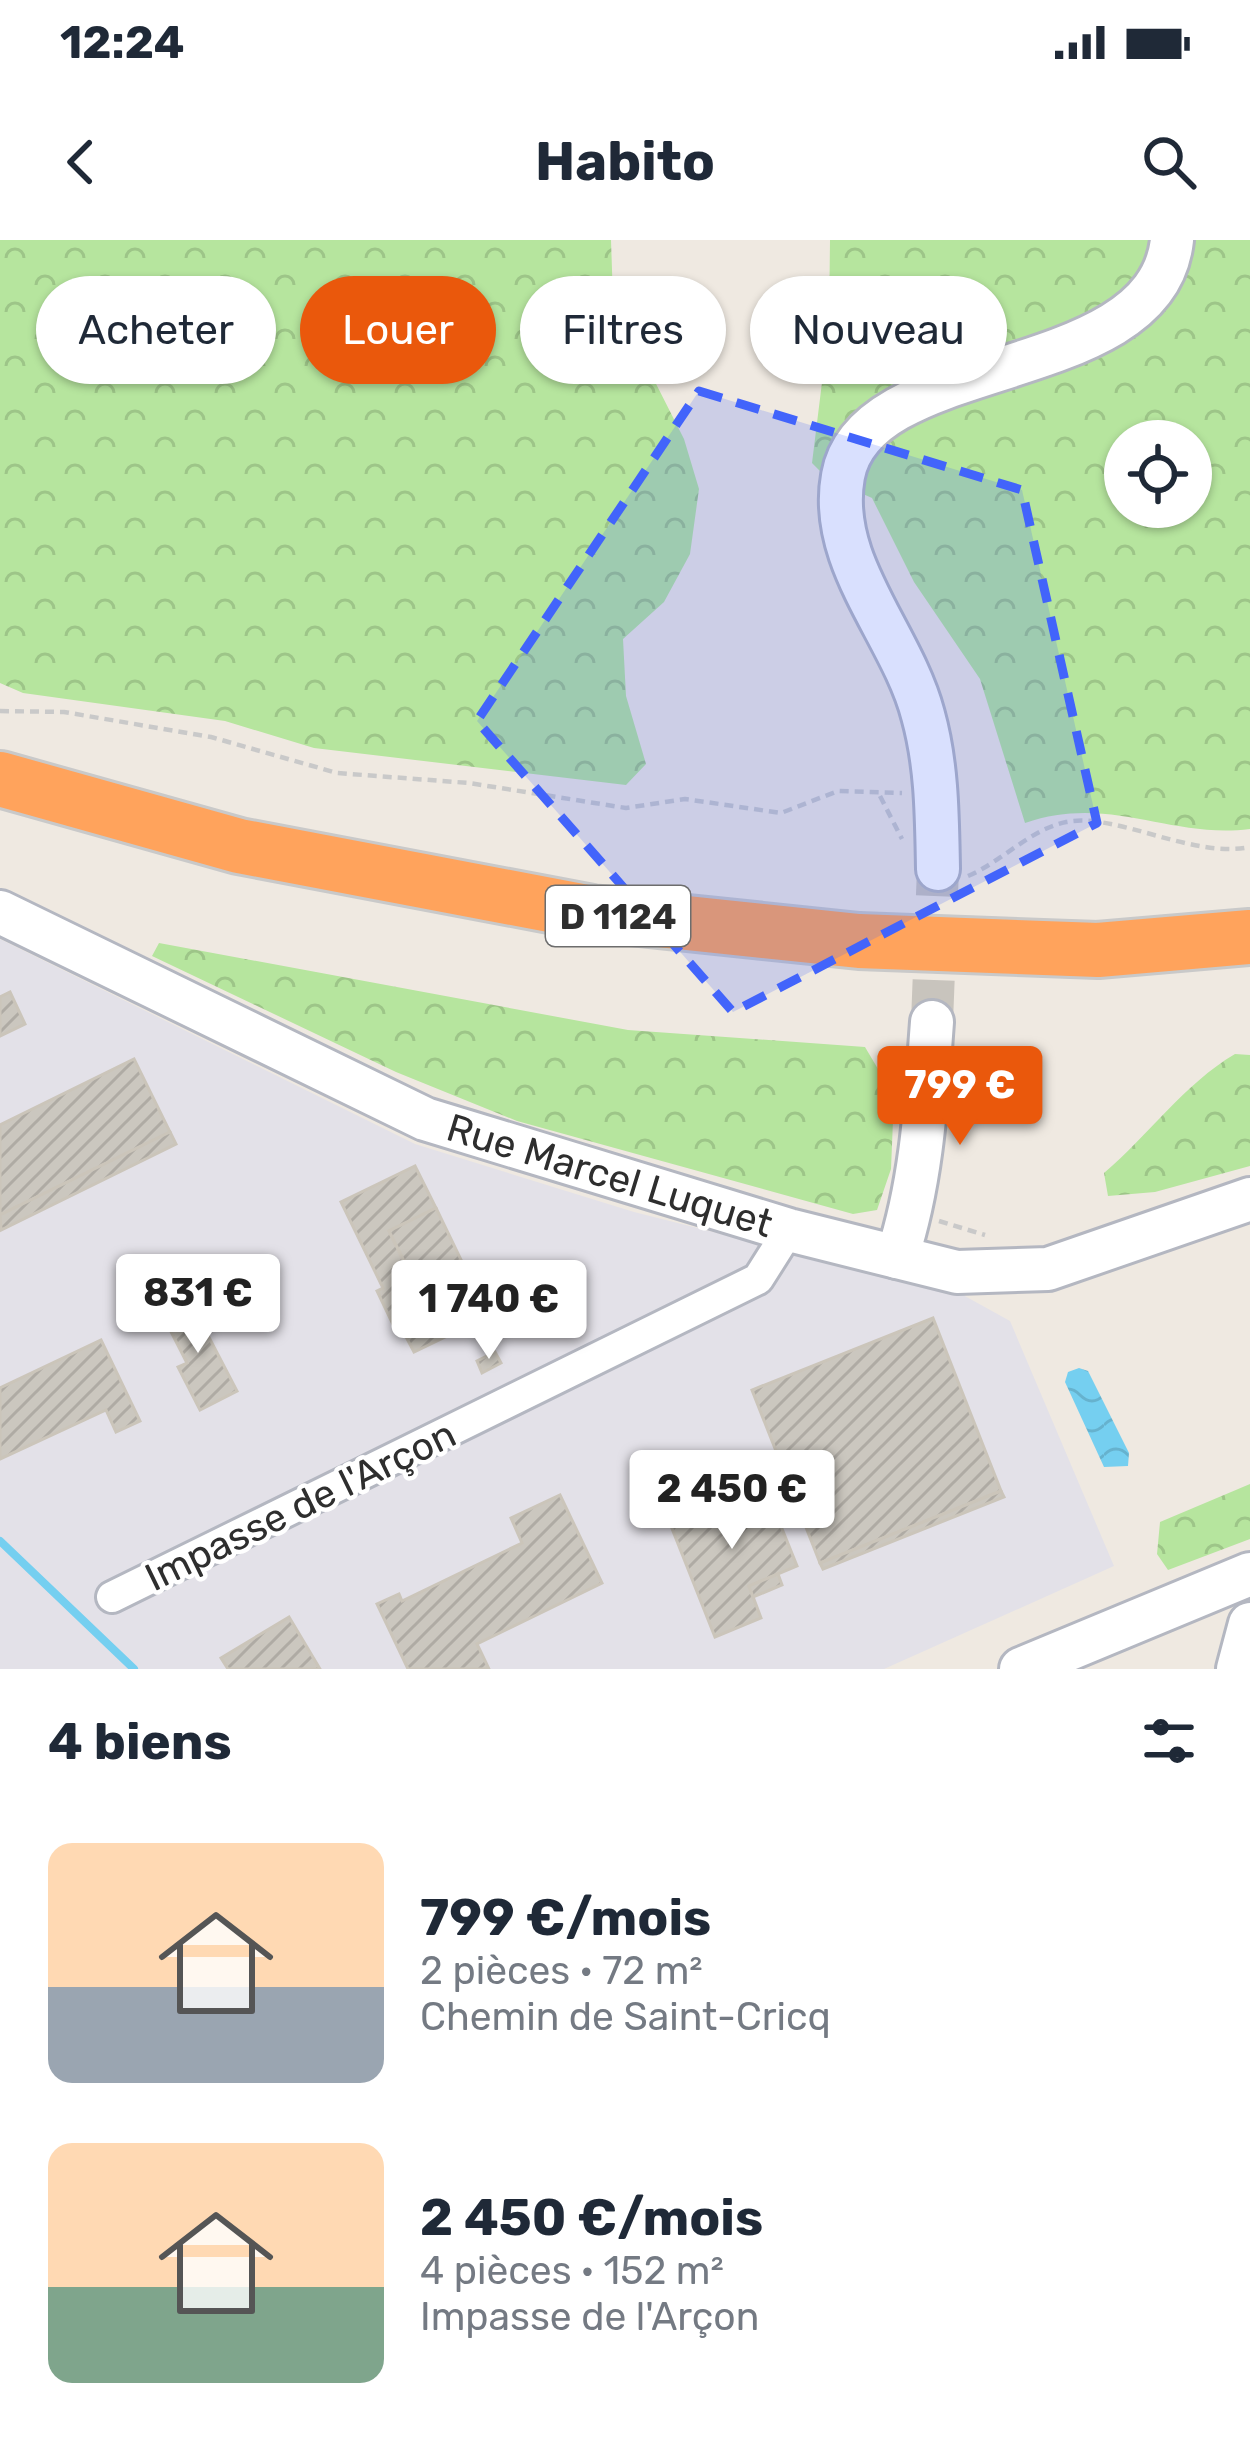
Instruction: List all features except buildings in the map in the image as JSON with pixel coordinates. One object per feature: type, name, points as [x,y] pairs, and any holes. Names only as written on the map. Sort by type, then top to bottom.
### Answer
[{"type":"highway","name":"D 1124","points":[[0,779],[239,846],[592,913],[859,941],[1098,950],[1250,937]]},
{"type":"street","points":[[935,868],[937,799],[923,713],[907,669],[850,559],[839,513],[843,470],[868,427],[1096,333],[1139,308],[1168,271],[1172,240]]},
{"type":"street","name":"Rue Marcel Luquet","points":[[0,912],[425,1119],[789,1231],[898,1257],[985,1275],[1048,1269],[1250,1199]]},
{"type":"street","points":[[898,1257],[910,1219],[925,1122],[932,1022]]},
{"type":"street","name":"Impasse de l'Arçon","points":[[112,1597],[734,1292],[771,1265],[789,1231]]},
{"type":"street","points":[[1022,1669],[1250,1574]]},
{"type":"street","points":[[1238,1669],[1250,1624]]},
{"type":"path","points":[[0,711],[64,712],[211,737],[338,772],[469,783],[626,808],[685,799],[781,813],[838,791],[880,796],[908,792],[937,799]]},
{"type":"path","points":[[880,796],[935,868],[988,867],[1044,828],[1073,820],[1198,846],[1250,847]]},
{"type":"highlighted area","points":[[699,391],[1022,490],[1097,823],[733,1012],[477,721]]},
{"type":"shaded area","points":[[0,939],[415,1144],[634,1212],[963,1295],[1010,1321],[1114,1566],[884,1669],[0,1669]]},
{"type":"green space","points":[[0,240],[611,240],[612,276],[520,276],[520,384],[656,384],[684,439],[699,489],[690,554],[664,602],[623,639],[626,696],[646,764],[626,785],[314,748],[225,721],[23,693],[0,683]]},
{"type":"green space","points":[[830,240],[1250,240],[1250,829],[1192,828],[1084,813],[1025,823],[980,679],[914,582],[872,498],[827,478],[812,463],[822,384],[1007,384],[1007,276],[830,276]]},
{"type":"green space","points":[[159,943],[628,1030],[865,1047],[894,1096],[891,1169],[877,1210],[853,1214],[517,1121],[396,1072],[152,956]]},
{"type":"green space","points":[[1235,1054],[1250,1055],[1250,1166],[1155,1192],[1108,1196],[1104,1173],[1199,1080]]},
{"type":"green space","points":[[1250,1484],[1250,1539],[1168,1570],[1157,1554],[1160,1522]]},
{"type":"water","points":[[1088,1371],[1129,1453],[1128,1466],[1104,1467],[1065,1382],[1068,1372]]},
{"type":"waterway","points":[[0,1541],[134,1669]]},
{"type":"tunnel","points":[[932,1022],[938,869]]}]
